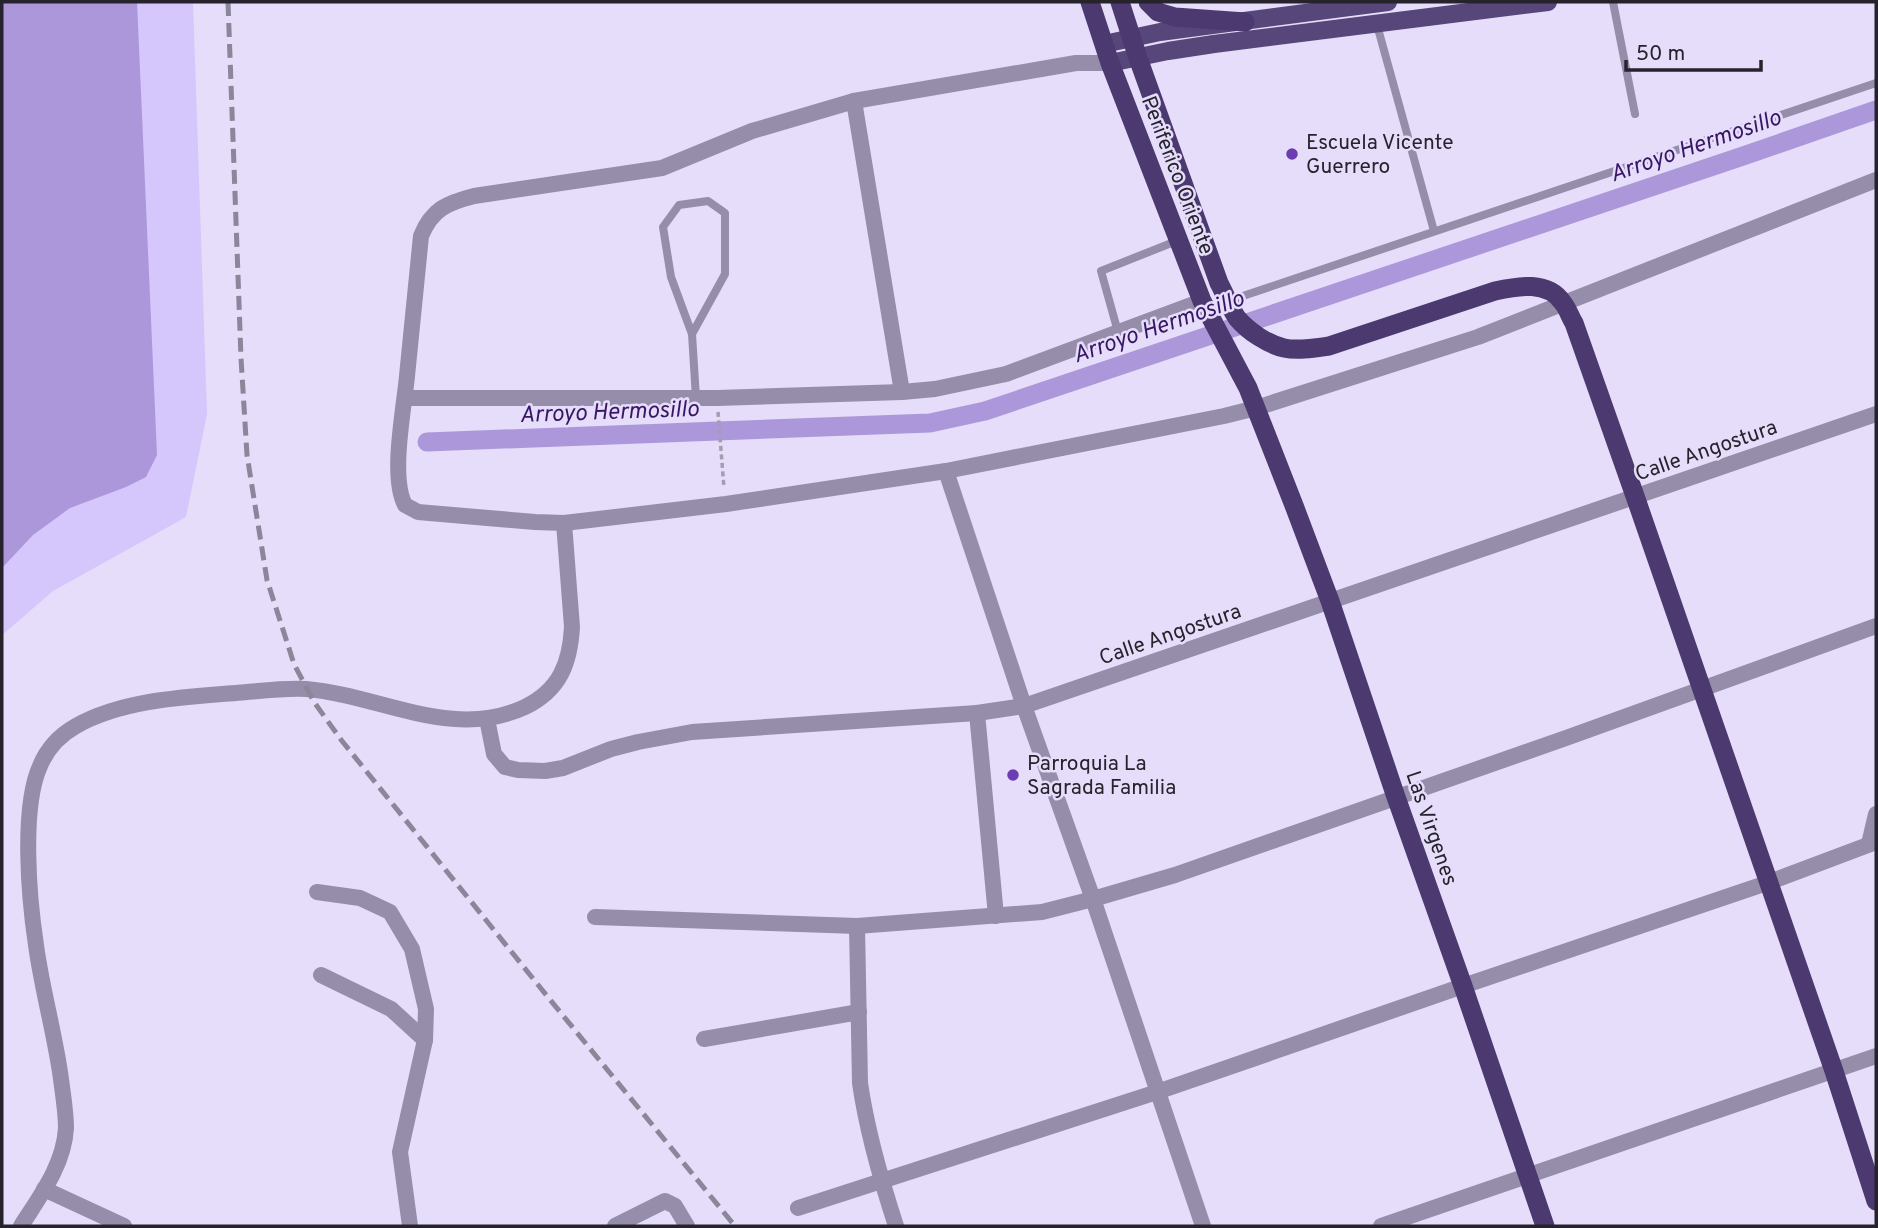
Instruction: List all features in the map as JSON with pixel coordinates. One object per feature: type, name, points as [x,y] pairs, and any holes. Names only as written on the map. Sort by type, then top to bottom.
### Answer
[{"type":"highway","name":"Periferico Oriente","points":[[1090,2],[1110,63],[1202,302],[1256,408]]},
{"type":"highway","name":"Periferico Oriente","points":[[1120,2],[1219,283],[1237,315]]},
{"type":"highway","points":[[1148,2],[1158,12],[1175,16],[1245,22]]},
{"type":"highway","points":[[1237,315],[1264,340],[1285,348],[1307,349],[1328,346],[1514,287],[1547,289],[1563,302],[1574,323],[1635,496],[1834,1071],[1876,1201]]},
{"type":"highway","name":"Las Virgenes","points":[[1256,408],[1329,601],[1545,1226]]},
{"type":"main road","points":[[1104,44],[1160,32],[1388,2]]},
{"type":"main road","points":[[1110,63],[1180,49],[1548,2]]},
{"type":"street","points":[[1076,63],[1104,44]]},
{"type":"street","points":[[1110,63],[1076,63],[854,101],[752,131],[662,168],[474,196],[448,204],[426,222],[421,236],[399,441],[400,489],[405,505],[418,512],[564,523],[726,504],[946,471],[1256,408],[1478,337],[1876,180]]},
{"type":"street","points":[[854,101],[902,391]]},
{"type":"street","points":[[405,398],[696,398],[935,388],[1006,374],[1202,302]]},
{"type":"street","name":"Calle Angostura","points":[[488,719],[494,754],[505,767],[545,771],[563,768],[625,746],[692,732],[977,713],[1024,706],[1876,414]]},
{"type":"street","points":[[946,471],[1203,1226]]},
{"type":"street","points":[[21,1226],[58,1162],[66,1126],[56,1045],[36,945],[29,863],[32,792],[39,767],[52,745],[74,727],[102,714],[158,700],[285,689],[330,692],[400,710],[463,719],[488,719],[509,714],[550,691],[562,675],[571,644],[564,523]]},
{"type":"street","points":[[595,917],[857,926],[1042,912],[1175,875],[1876,626]]},
{"type":"street","points":[[977,713],[996,916]]},
{"type":"street","points":[[798,1209],[1157,1092],[1768,883],[1873,843],[1876,814]]},
{"type":"street","points":[[317,892],[360,898],[390,912],[412,949],[426,1009],[425,1040],[400,1152],[410,1226]]},
{"type":"street","points":[[857,926],[863,1105],[881,1182],[896,1226]]},
{"type":"street","points":[[321,975],[391,1009],[425,1040]]},
{"type":"street","points":[[704,1039],[859,1012]]},
{"type":"street","points":[[1381,1226],[1876,1056]]},
{"type":"street","points":[[44,1189],[124,1226]]},
{"type":"street","points":[[615,1226],[665,1201],[675,1206],[687,1226]]},
{"type":"lane","points":[[1613,2],[1635,114]]},
{"type":"lane","points":[[1377,23],[1434,231]]},
{"type":"lane","points":[[1237,315],[1434,231],[1876,83]]},
{"type":"lane","points":[[692,334],[725,274],[725,213],[708,201],[679,205],[663,227],[671,277],[692,334],[696,398]]},
{"type":"lane","points":[[1118,332],[1101,271],[1179,240]]},
{"type":"path","points":[[718,411],[723,470]]},
{"type":"shaded area","points":[[2,2],[193,2],[207,414],[186,517],[53,591],[2,635]]},
{"type":"shaded area","points":[[2,2],[137,2],[157,455],[146,477],[70,508],[33,535],[2,568]]},
{"type":"waterway","name":"Arroyo Hermosillo","points":[[427,442],[930,423],[985,411],[1876,110]]},
{"type":"railway","points":[[228,2],[247,455],[267,580],[294,664],[314,702],[342,741],[735,1226]]},
{"type":"place","name":"Escuela Vicente Guerrero","points":[[1292,154]]},
{"type":"place","name":"Parroquia La Sagrada Familia","points":[[1013,775]]}]
